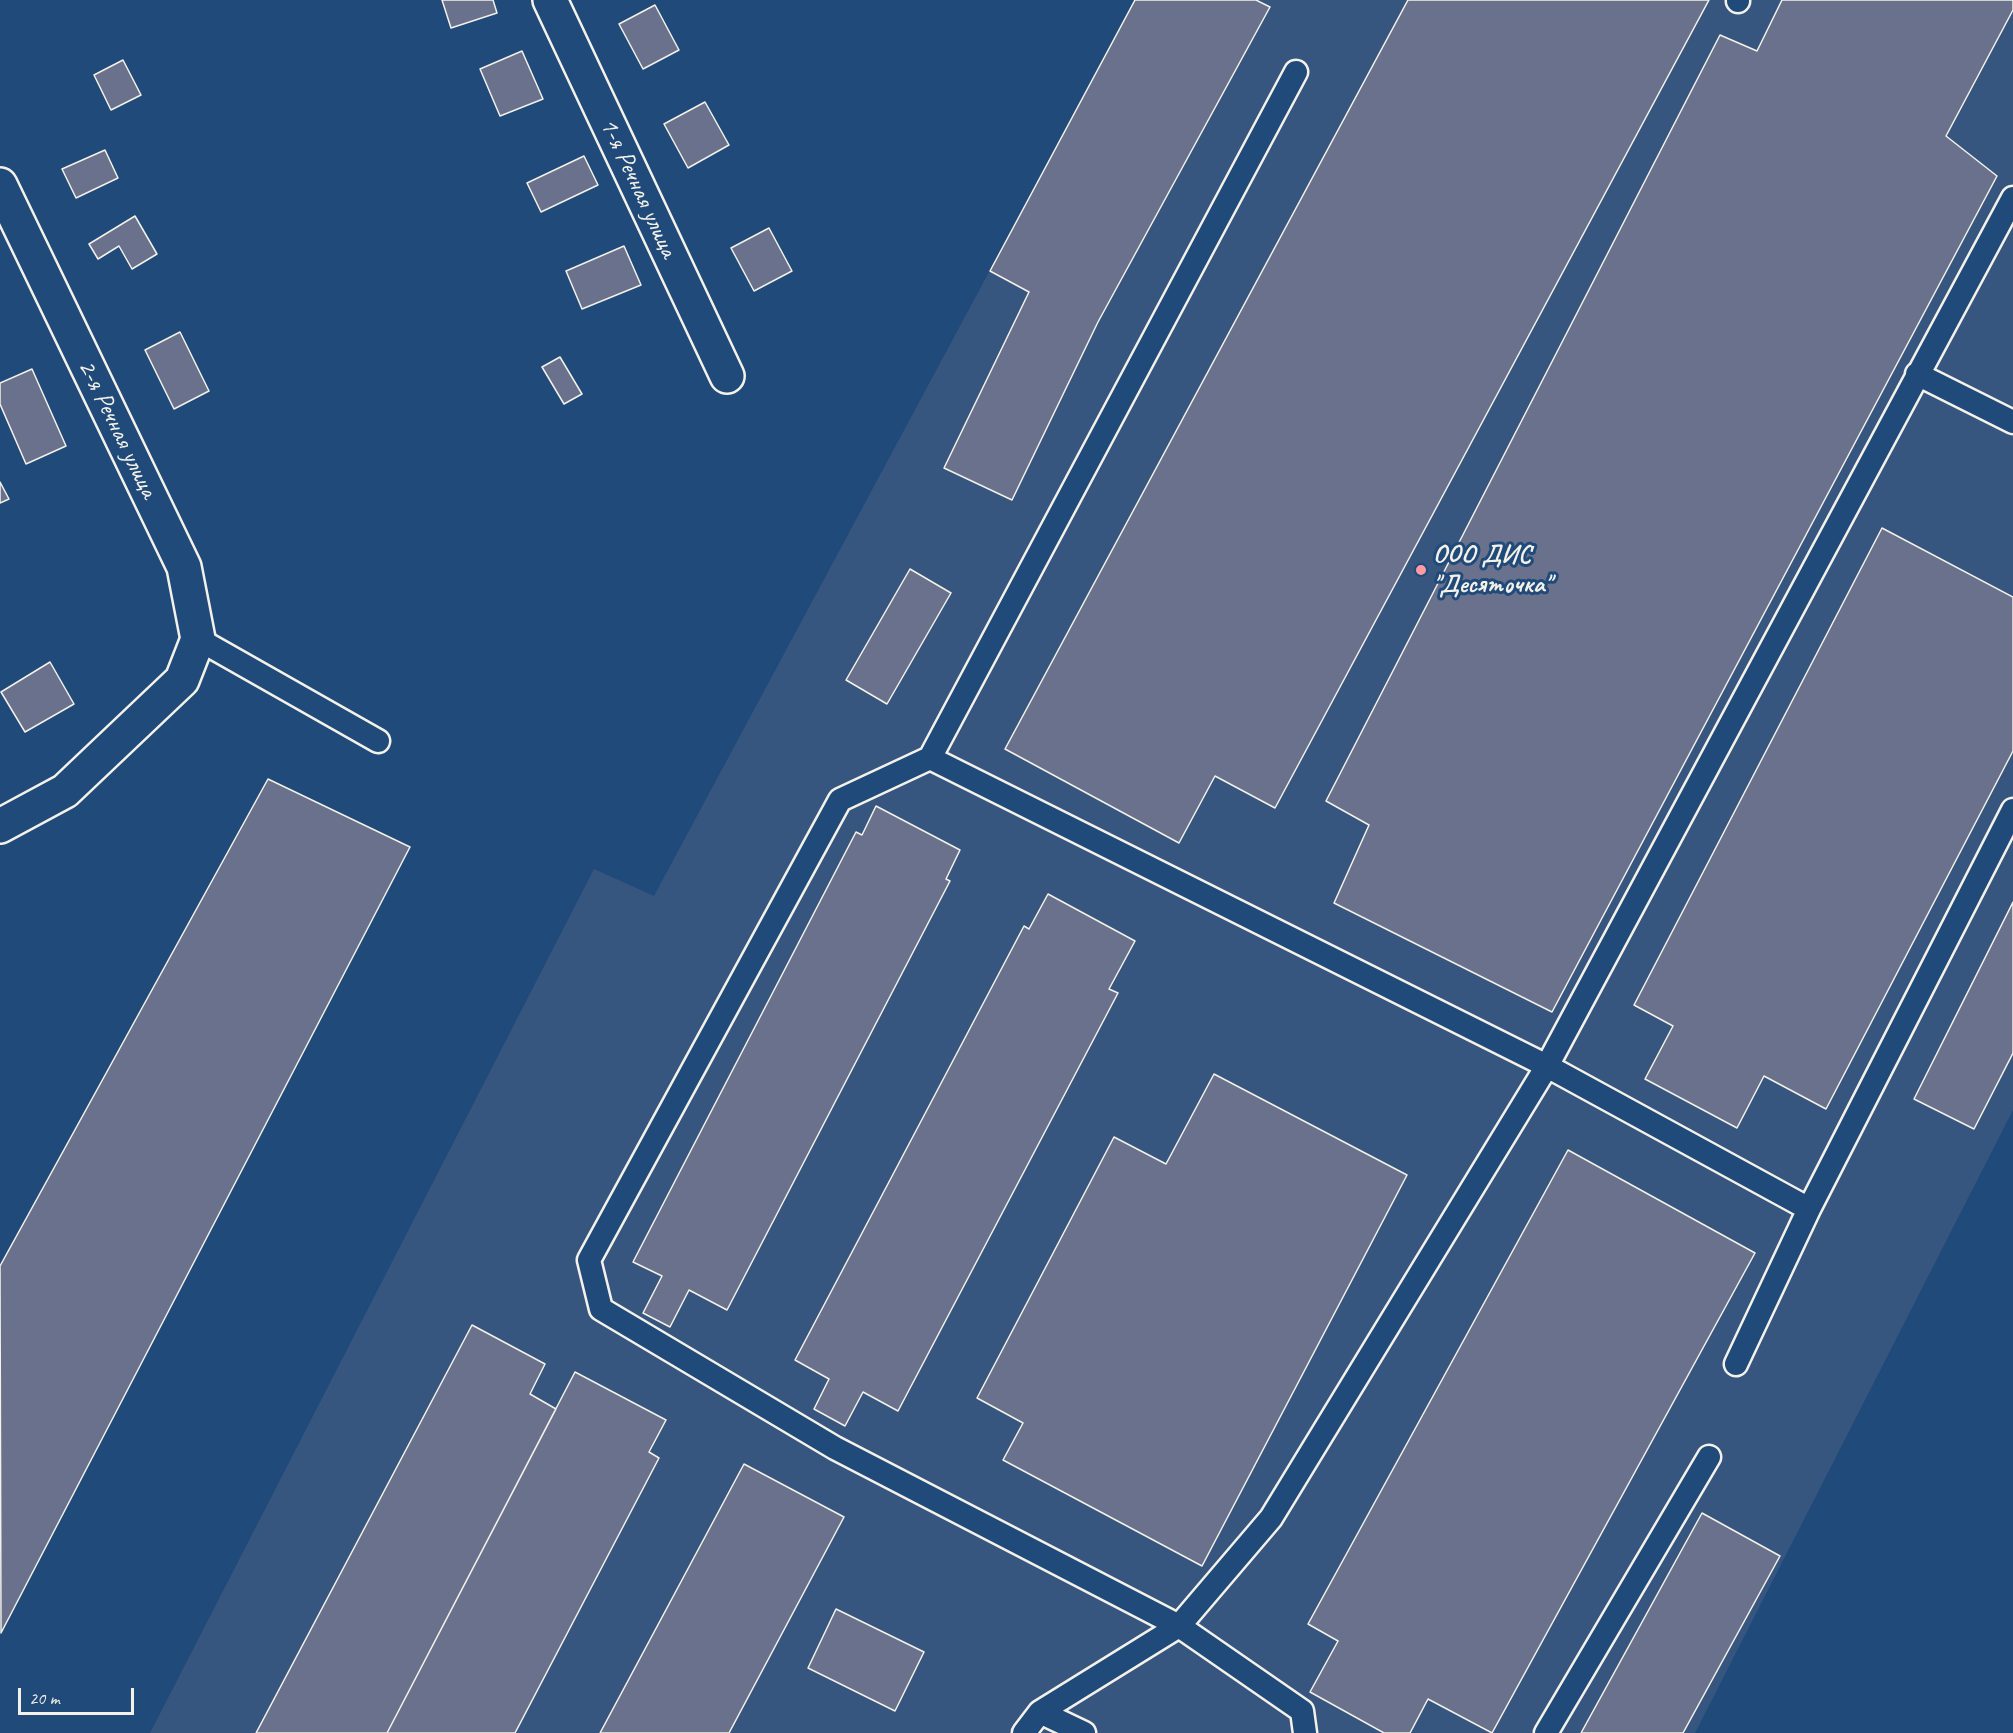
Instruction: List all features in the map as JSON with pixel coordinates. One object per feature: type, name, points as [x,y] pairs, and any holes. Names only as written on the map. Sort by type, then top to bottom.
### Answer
[{"type":"street","name":"1-я Речная улица","points":[[550,0],[727,376]]},
{"type":"street","name":"2-я Речная улица","points":[[0,185],[184,567],[198,639]]},
{"type":"street","points":[[0,826],[65,791],[182,680],[198,639]]},
{"type":"lane","points":[[1296,72],[930,759],[840,800],[589,1260],[601,1309],[835,1448],[1179,1626],[1302,1711],[1305,1733]]},
{"type":"lane","points":[[1024,1733],[1040,1712],[1179,1626],[1271,1518],[1547,1066],[2013,198]]},
{"type":"lane","points":[[1917,374],[2013,422]]},
{"type":"lane","points":[[198,639],[378,741]]},
{"type":"lane","points":[[930,759],[1547,1066],[1809,1209]]},
{"type":"lane","points":[[1736,1364],[1809,1209],[2013,810]]},
{"type":"lane","points":[[1546,1733],[1708,1457]]},
{"type":"lane","points":[[1040,1712],[1084,1733]]},
{"type":"shaded area","name":"ООО ДИС \"Десяточка\"","points":[[1135,0],[2013,0],[2013,1110],[1695,1733],[150,1733],[594,869],[654,896]]},
{"type":"building","points":[[442,0],[493,0],[497,13],[451,28]]},
{"type":"building","points":[[1135,0],[1256,0],[1270,7],[1098,322],[1012,500],[944,468],[1029,292],[990,271]]},
{"type":"building","points":[[1408,0],[1709,0],[1275,808],[1215,776],[1179,843],[1005,749]]},
{"type":"building","points":[[1782,0],[2013,0],[2013,10],[1946,136],[1997,176],[1552,1012],[1334,903],[1369,825],[1326,801],[1720,35],[1757,51]]},
{"type":"building","points":[[655,5],[679,50],[643,69],[619,24]]},
{"type":"building","points":[[522,51],[543,99],[500,116],[480,69]]},
{"type":"building","points":[[123,60],[141,95],[111,110],[94,75]]},
{"type":"building","points":[[705,102],[729,145],[688,168],[664,124]]},
{"type":"building","points":[[105,150],[118,178],[76,198],[62,169]]},
{"type":"building","points":[[584,156],[598,185],[541,212],[527,183]]},
{"type":"building","points":[[135,216],[157,254],[132,269],[119,246],[98,259],[89,244]]},
{"type":"building","points":[[769,228],[792,271],[754,291],[731,248]]},
{"type":"building","points":[[624,246],[641,285],[582,309],[566,271]]},
{"type":"building","points":[[180,332],[209,391],[174,409],[145,350]]},
{"type":"building","points":[[560,357],[582,394],[564,404],[542,367]]},
{"type":"building","points":[[32,369],[66,446],[26,464],[0,404],[0,383]]},
{"type":"building","points":[[0,482],[9,499],[0,503]]},
{"type":"building","points":[[1882,528],[2013,597],[2013,751],[1826,1109],[1764,1076],[1737,1128],[1645,1079],[1673,1026],[1634,1005]]},
{"type":"building","points":[[910,569],[951,593],[887,704],[846,680]]},
{"type":"building","points":[[50,662],[74,704],[25,732],[1,692]]},
{"type":"building","points":[[268,779],[410,847],[1,1633],[0,1266]]},
{"type":"building","points":[[876,806],[960,850],[946,879],[950,881],[727,1310],[689,1290],[670,1327],[643,1313],[662,1276],[633,1262],[856,832],[862,835]]},
{"type":"building","points":[[1048,894],[1135,941],[1109,989],[1118,993],[898,1411],[863,1392],[845,1426],[814,1409],[829,1379],[795,1360],[1024,926],[1029,929]]},
{"type":"building","points":[[2013,902],[2013,1053],[1974,1129],[1914,1099]]},
{"type":"building","points":[[1214,1074],[1407,1175],[1202,1566],[1003,1460],[1023,1423],[977,1398],[1114,1137],[1166,1164]]},
{"type":"building","points":[[1568,1150],[1755,1253],[1492,1733],[1428,1699],[1410,1733],[1384,1733],[1310,1692],[1338,1641],[1308,1624]]},
{"type":"building","points":[[472,1325],[545,1364],[530,1394],[556,1409],[387,1733],[256,1733]]},
{"type":"building","points":[[575,1372],[666,1420],[649,1452],[659,1458],[515,1733],[387,1733]]},
{"type":"building","points":[[744,1464],[844,1517],[729,1733],[600,1733]]},
{"type":"building","points":[[1702,1513],[1780,1556],[1683,1733],[1581,1733]]},
{"type":"building","points":[[836,1609],[924,1652],[895,1711],[808,1668]]},
{"type":"place","name":"ООО ДИС \"Десяточка\"","points":[[1421,570]]}]
